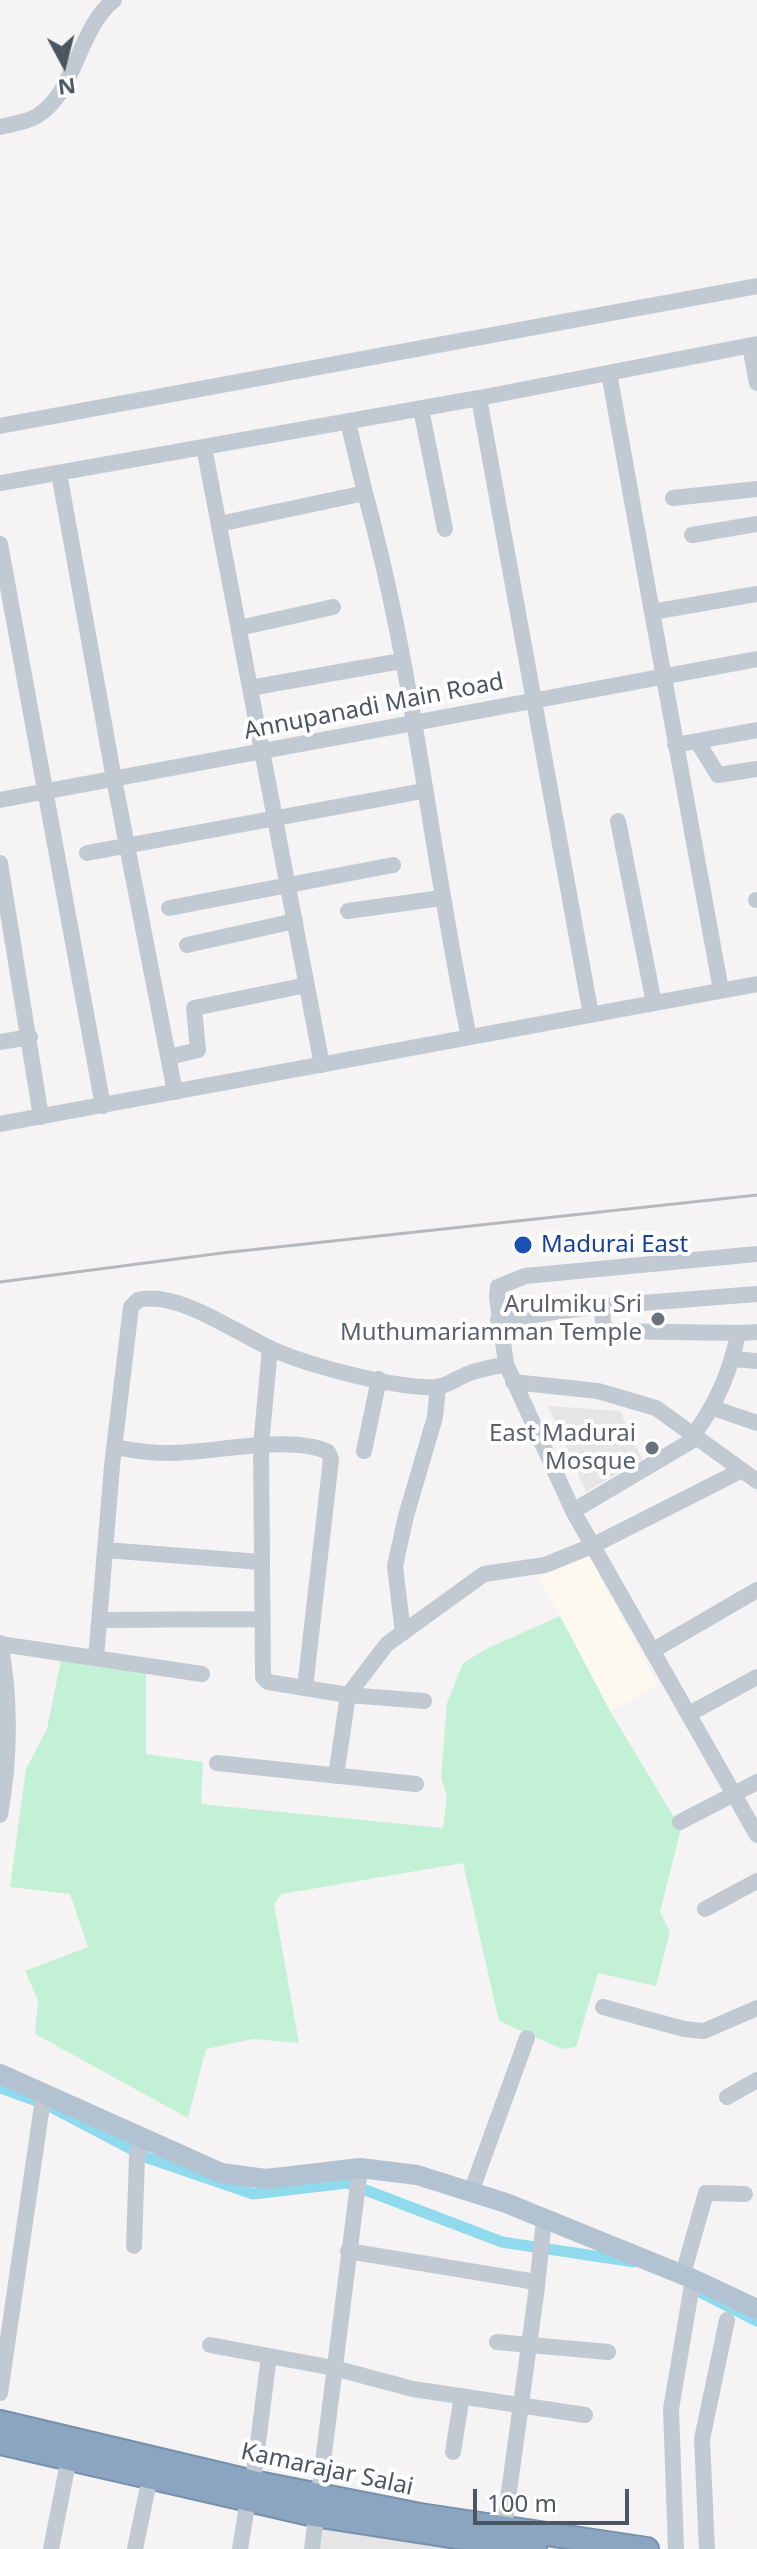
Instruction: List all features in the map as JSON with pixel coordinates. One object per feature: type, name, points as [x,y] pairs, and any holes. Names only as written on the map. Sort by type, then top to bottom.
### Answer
[{"type":"highway","name":"Kamarajar Salai","points":[[0,2422],[251,2491],[535,2549]]},
{"type":"highway","name":"Kamarajar Salai","points":[[0,2443],[150,2477],[251,2491]]},
{"type":"highway","name":"Kamarajar Salai","points":[[316,2505],[647,2549]]},
{"type":"main road","points":[[0,2074],[42,2101],[139,2147],[221,2173],[266,2179],[358,2179],[417,2175],[544,2219],[689,2283],[757,2309]]},
{"type":"street","points":[[0,127],[35,117],[48,107],[58,94],[93,21],[114,0]]},
{"type":"street","points":[[0,426],[757,286]]},
{"type":"street","points":[[0,483],[421,409],[753,345],[757,383]]},
{"type":"street","points":[[609,373],[721,990]]},
{"type":"street","points":[[479,398],[591,1015]]},
{"type":"street","points":[[421,409],[445,529]]},
{"type":"street","points":[[348,422],[401,661],[441,898],[469,1037]]},
{"type":"street","points":[[204,447],[322,1065]]},
{"type":"street","points":[[59,473],[175,1092]]},
{"type":"street","points":[[673,498],[757,489]]},
{"type":"street","points":[[219,524],[365,493]]},
{"type":"street","points":[[692,535],[757,524]]},
{"type":"street","points":[[0,544],[103,1106]]},
{"type":"street","points":[[652,612],[757,594]]},
{"type":"street","points":[[239,628],[333,607]]},
{"type":"street","name":"Annupanadi Main Road","points":[[0,800],[757,659]]},
{"type":"street","points":[[250,688],[401,661]]},
{"type":"street","points":[[675,745],[757,730]]},
{"type":"street","points":[[697,741],[718,775],[757,769]]},
{"type":"street","points":[[87,853],[423,791]]},
{"type":"street","points":[[618,821],[654,1003]]},
{"type":"street","points":[[0,863],[41,1117]]},
{"type":"street","points":[[169,908],[393,865]]},
{"type":"street","points":[[348,911],[441,898]]},
{"type":"street","points":[[187,945],[295,921]]},
{"type":"street","points":[[0,1124],[757,984]]},
{"type":"street","points":[[169,1057],[198,1050],[194,1008],[307,985]]},
{"type":"street","points":[[0,1042],[30,1037]]},
{"type":"street","points":[[757,1254],[525,1276],[498,1287],[498,1320],[506,1364],[573,1511],[757,1835]]},
{"type":"street","points":[[498,1320],[602,1306],[757,1294]]},
{"type":"street","points":[[96,1658],[114,1447],[131,1307],[138,1300],[155,1298],[203,1314],[270,1348],[323,1369],[379,1379],[438,1387],[469,1373],[506,1364]]},
{"type":"street","points":[[602,1306],[603,1324],[609,1331],[757,1332]]},
{"type":"street","points":[[573,1511],[696,1436],[713,1408],[733,1359],[738,1333]]},
{"type":"street","points":[[270,1348],[261,1446],[260,1619],[263,1677],[268,1682],[348,1695],[424,1701]]},
{"type":"street","points":[[733,1359],[757,1361]]},
{"type":"street","points":[[364,1451],[379,1379]]},
{"type":"street","points":[[513,1382],[598,1391],[667,1413],[757,1481]]},
{"type":"street","points":[[403,1633],[395,1566],[435,1417],[438,1387]]},
{"type":"street","points":[[713,1408],[757,1423]]},
{"type":"street","points":[[114,1447],[170,1453],[261,1446],[317,1447],[328,1452],[331,1459],[305,1688]]},
{"type":"street","points":[[336,1776],[348,1695],[387,1644],[484,1574],[545,1565],[592,1546],[742,1470]]},
{"type":"street","points":[[105,1550],[261,1562]]},
{"type":"street","points":[[652,1651],[757,1590]]},
{"type":"street","points":[[100,1620],[260,1619]]},
{"type":"street","points":[[0,1815],[3,1729],[0,1643],[202,1674]]},
{"type":"street","points":[[689,1714],[757,1677]]},
{"type":"street","points":[[217,1763],[416,1784]]},
{"type":"street","points":[[680,1822],[757,1782]]},
{"type":"street","points":[[705,1909],[757,1881]]},
{"type":"street","points":[[603,2007],[684,2029],[704,2031],[757,2008]]},
{"type":"street","points":[[471,2192],[527,2038]]},
{"type":"street","points":[[727,2097],[757,2080]]},
{"type":"street","points":[[0,2393],[42,2101]]},
{"type":"street","points":[[134,2246],[139,2147]]},
{"type":"street","points":[[312,2549],[358,2179]]},
{"type":"street","points":[[676,2549],[671,2409],[706,2193],[745,2194]]},
{"type":"street","points":[[504,2528],[531,2345],[544,2219]]},
{"type":"street","points":[[348,2251],[530,2281],[537,2287]]},
{"type":"street","points":[[707,2549],[702,2439],[727,2320]]},
{"type":"street","points":[[497,2342],[608,2352]]},
{"type":"street","points":[[210,2345],[334,2368],[413,2389],[585,2415]]},
{"type":"street","points":[[240,2549],[269,2356]]},
{"type":"street","points":[[453,2452],[462,2396]]},
{"type":"street","points":[[51,2549],[69,2458]]},
{"type":"street","points":[[135,2549],[150,2477]]},
{"type":"shaded area","points":[[548,1406],[620,1411],[642,1459],[586,1492]]},
{"type":"shaded area","points":[[587,1552],[658,1686],[610,1711],[539,1577]]},
{"type":"shaded area","points":[[317,2519],[509,2549],[314,2549]]},
{"type":"green space","points":[[560,1616],[610,1711],[681,1829],[660,1912],[670,1932],[656,1986],[598,1973],[576,2047],[562,2049],[499,2021],[463,1863],[282,1894],[274,1904],[299,2043],[253,2039],[206,2049],[188,2118],[35,2034],[38,2000],[25,1971],[88,1947],[70,1894],[10,1887],[26,1769],[47,1729],[62,1655],[146,1667],[146,1754],[203,1762],[201,1804],[443,1828],[447,1796],[441,1777],[447,1703],[463,1663],[486,1649]]},
{"type":"waterway","points":[[0,2088],[45,2104],[148,2158],[253,2194],[347,2183],[502,2242],[634,2262]]},
{"type":"waterway","points":[[690,2287],[757,2321]]},
{"type":"railway","points":[[0,1282],[222,1253],[757,1195]]},
{"type":"place","name":"Madurai East","points":[[523,1245]]},
{"type":"place","name":"Arulmiku Sri Muthumariamman Temple","points":[[658,1319]]},
{"type":"place","name":"East Madurai Mosque","points":[[652,1448]]}]
